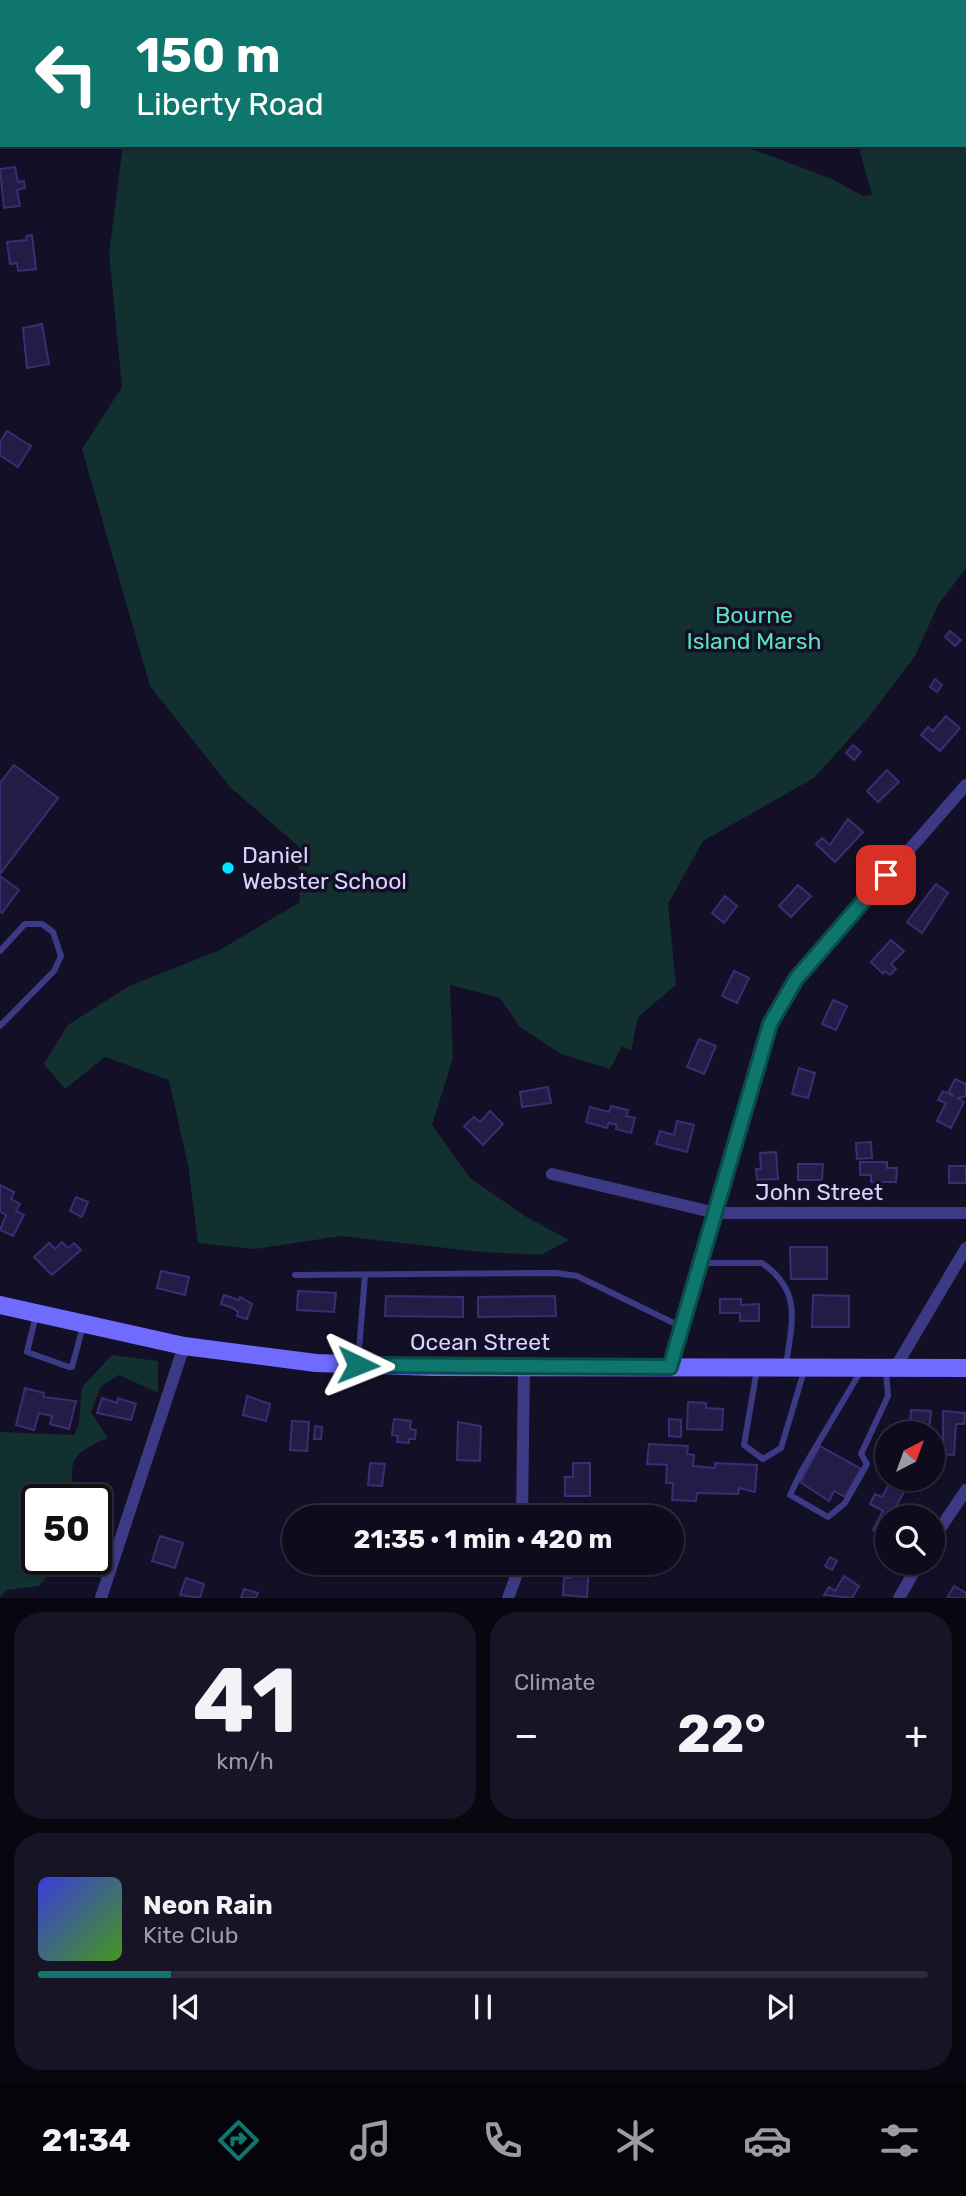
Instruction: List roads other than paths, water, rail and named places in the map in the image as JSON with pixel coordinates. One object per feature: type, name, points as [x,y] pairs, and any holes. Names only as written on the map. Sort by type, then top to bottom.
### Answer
[{"type":"main road","name":"Ocean Street","points":[[0,1305],[184,1346],[278,1359],[358,1365],[966,1368]]},
{"type":"street","points":[[670,1367],[765,1035],[783,997],[830,937],[966,785]]},
{"type":"street","name":"John Street","points":[[551,1174],[716,1213],[966,1213]]},
{"type":"street","points":[[890,1368],[966,1248]]},
{"type":"street","points":[[101,1598],[184,1346]]},
{"type":"street","points":[[523,1505],[524,1366]]},
{"type":"street","points":[[945,1521],[966,1490]]},
{"type":"street","points":[[508,1598],[517,1575]]},
{"type":"street","points":[[899,1598],[912,1575]]},
{"type":"lane","points":[[0,951],[25,924],[41,924],[53,932],[60,946],[59,962],[0,1026]]},
{"type":"lane","points":[[701,1263],[762,1263],[787,1288],[793,1310],[786,1367]]},
{"type":"lane","points":[[295,1275],[556,1273],[577,1276],[682,1327]]},
{"type":"lane","points":[[358,1365],[365,1275]]},
{"type":"lane","points":[[37,1313],[27,1352],[69,1367],[72,1367],[78,1353],[83,1323]]},
{"type":"lane","points":[[757,1367],[744,1445],[763,1459],[781,1448],[805,1367]]},
{"type":"lane","points":[[863,1368],[790,1495],[828,1517],[845,1503],[867,1464],[861,1454],[888,1396],[890,1368]]},
{"type":"place","name":"Daniel Webster School","points":[[228,868]]},
{"type":"park label","name":"Bourne Island Marsh","points":[[754,628]]}]
